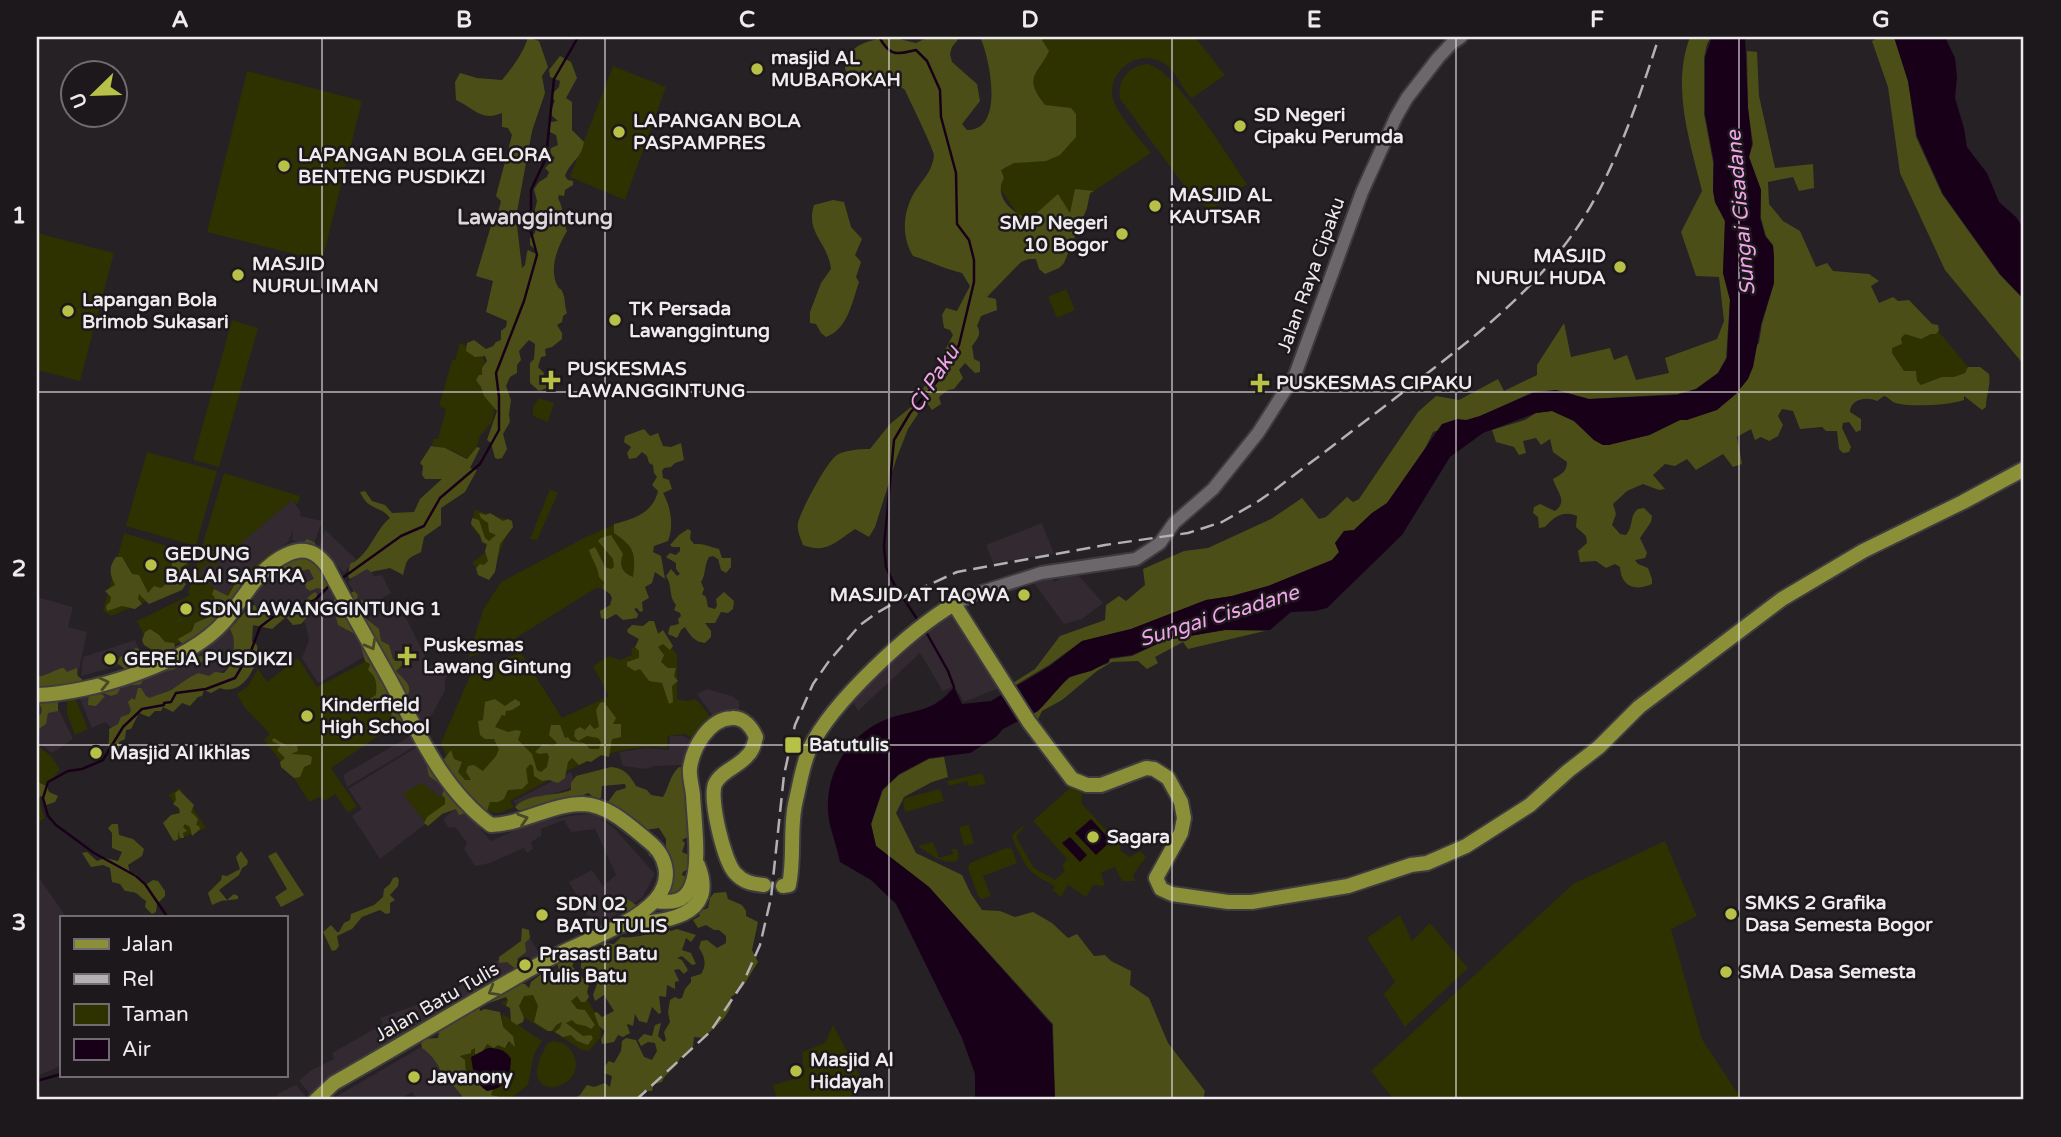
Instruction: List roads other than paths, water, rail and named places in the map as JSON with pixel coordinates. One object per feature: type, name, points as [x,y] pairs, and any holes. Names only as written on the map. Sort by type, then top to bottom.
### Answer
[{"type":"main road","points":[[783,886],[789,886],[792,869],[796,801],[808,751],[818,732],[830,716],[909,636],[954,604],[1002,682],[1068,775],[1083,784],[1101,785],[1146,768],[1154,769],[1168,778],[1181,802],[1184,822],[1178,841],[1156,874],[1158,886],[1166,892],[1228,902],[1252,902],[1348,886],[1443,857],[1503,824],[1599,747],[1639,707],[1782,599],[1863,551],[1963,502],[2024,468]]},
{"type":"main road","points":[[37,695],[130,677],[187,650],[223,624],[270,565],[287,554],[308,551],[318,555],[327,566],[423,744],[450,785],[472,811],[491,825],[505,825],[571,806],[593,805],[613,814],[653,844],[663,858],[667,874],[666,884],[655,901],[619,925]]},
{"type":"main road","points":[[655,901],[672,902],[684,898],[694,880],[696,860],[690,769],[702,738],[716,723],[732,718],[746,722],[755,733],[754,746],[747,757],[729,769],[715,784],[713,799],[725,853],[733,871],[751,884],[764,885]]},
{"type":"main road","points":[[619,925],[649,922],[688,912],[695,907],[704,890],[704,880],[696,860]]},
{"type":"main road","name":"Jalan Batu Tulis","points":[[316,1100],[334,1083],[546,960],[619,925]]},
{"type":"street","name":"Jalan Raya Cipaku","points":[[954,604],[975,593],[1041,573],[1136,559],[1160,543],[1174,523],[1213,488],[1258,433],[1295,375],[1362,192],[1396,117],[1438,58],[1461,37]]},
{"type":"water","name":"Sungai Cisadane","points":[[1712,37],[1745,37],[1752,144],[1749,157],[1761,190],[1760,218],[1765,236],[1773,246],[1774,258],[1774,283],[1761,324],[1753,367],[1748,379],[1736,394],[1717,410],[1680,420],[1649,435],[1609,445],[1594,440],[1574,421],[1552,411],[1536,413],[1483,433],[1450,457],[1402,535],[1327,608],[1291,612],[1270,630],[1225,630],[1166,640],[1132,655],[1110,658],[1108,662],[1091,671],[1069,677],[1038,711],[1003,729],[996,737],[970,753],[929,758],[899,774],[882,790],[871,824],[876,846],[929,887],[1052,1025],[1055,1100],[975,1100],[975,1074],[962,1038],[896,904],[871,880],[840,862],[829,822],[828,795],[831,780],[843,755],[862,733],[874,725],[931,706],[954,687],[962,704],[991,701],[1050,666],[1082,641],[1131,629],[1206,600],[1268,586],[1332,560],[1339,552],[1335,543],[1344,531],[1354,530],[1387,503],[1442,424],[1480,416],[1533,393],[1556,390],[1589,399],[1677,395],[1696,389],[1718,373],[1727,358],[1730,300],[1723,273],[1725,221],[1715,202],[1714,162],[1705,114],[1705,57]]},
{"type":"water","points":[[1894,37],[1945,37],[1955,58],[1955,98],[1967,147],[1987,173],[1999,202],[2016,217],[2024,229],[2024,299],[2000,274],[1943,194],[1917,136],[1908,81]]},
{"type":"water","name":"Sagara","points":[[1091,819],[1111,841],[1096,855],[1075,833]]},
{"type":"water","points":[[1070,837],[1087,855],[1080,862],[1062,843]]},
{"type":"water","points":[[488,1048],[501,1050],[511,1059],[510,1072],[503,1085],[487,1091],[477,1081],[471,1057]]},
{"type":"waterway","points":[[341,579],[401,536],[424,526],[440,498],[480,464],[499,430],[496,373],[524,301],[537,255],[531,232],[531,190],[546,158],[554,79],[576,37]]},
{"type":"waterway","name":"Ci Paku","points":[[879,37],[890,51],[903,53],[916,50],[927,61],[940,90],[941,117],[956,173],[957,224],[969,240],[974,260],[974,282],[959,345],[939,379],[910,413],[894,440],[884,546],[886,567],[919,622]]},
{"type":"waterway","points":[[167,916],[145,884],[136,876],[94,853],[48,816],[43,798],[48,782],[68,771],[82,769],[103,760],[123,727],[142,709],[171,702],[176,693],[206,689],[235,678],[251,651],[260,627],[273,617],[315,600],[332,583]]},
{"type":"waterway","name":"Ci Paku","points":[[925,630],[954,687]]},
{"type":"waterway","points":[[37,1081],[60,1074]]},
{"type":"railway","points":[[636,1100],[710,1032],[743,983],[760,945],[771,898],[784,775],[795,725],[813,684],[860,625],[913,592],[957,572],[1188,533],[1222,522],[1276,489],[1464,345],[1509,306],[1550,263],[1586,214],[1609,172],[1659,37]]},
{"type":"place","name":"masjid AL MUBAROKAH","points":[[757,69]]},
{"type":"place","name":"SD Negeri Cipaku Perumda","points":[[1240,126]]},
{"type":"place","name":"LAPANGAN BOLA PASPAMPRES","points":[[619,132]]},
{"type":"place","name":"LAPANGAN BOLA GELORA BENTENG PUSDIKZI","points":[[284,166]]},
{"type":"place","name":"MASJID AL KAUTSAR","points":[[1155,206]]},
{"type":"place","name":"SMP Negeri 10 Bogor","points":[[1122,234]]},
{"type":"place","name":"MASJID NURUL HUDA","points":[[1620,267]]},
{"type":"place","name":"MASJID NURUL IMAN","points":[[238,275]]},
{"type":"place","name":"Lapangan Bola Brimob Sukasari","points":[[68,311]]},
{"type":"place","name":"TK Persada Lawanggintung","points":[[615,320]]},
{"type":"place","name":"PUSKESMAS LAWANGGINTUNG","points":[[551,380]]},
{"type":"place","name":"PUSKESMAS CIPAKU","points":[[1260,383]]},
{"type":"place","name":"GEDUNG BALAI SARTKA","points":[[151,565]]},
{"type":"place","name":"MASJID AT TAQWA","points":[[1024,595]]},
{"type":"place","name":"SDN LAWANGGINTUNG 1","points":[[186,609]]},
{"type":"place","name":"Puskesmas Lawang Gintung","points":[[407,656]]},
{"type":"place","name":"GEREJA PUSDIKZI","points":[[110,659]]},
{"type":"place","name":"Kinderfield High School","points":[[307,716]]},
{"type":"place","name":"Batutulis","points":[[793,745]]},
{"type":"place","name":"Masjid Al Ikhlas","points":[[96,753]]},
{"type":"place","name":"Sagara","points":[[1093,837]]},
{"type":"place","name":"SMKS 2 Grafika Dasa Semesta Bogor","points":[[1731,914]]},
{"type":"place","name":"SDN 02 BATU TULIS","points":[[542,915]]},
{"type":"place","name":"Prasasti Batu Tulis Batu","points":[[525,965]]},
{"type":"place","name":"SMA Dasa Semesta","points":[[1726,972]]},
{"type":"place","name":"Masjid Al Hidayah","points":[[796,1071]]},
{"type":"place","name":"Javanony","points":[[414,1077]]},
{"type":"district","name":"Lawanggintung","points":[[535,217]]}]
